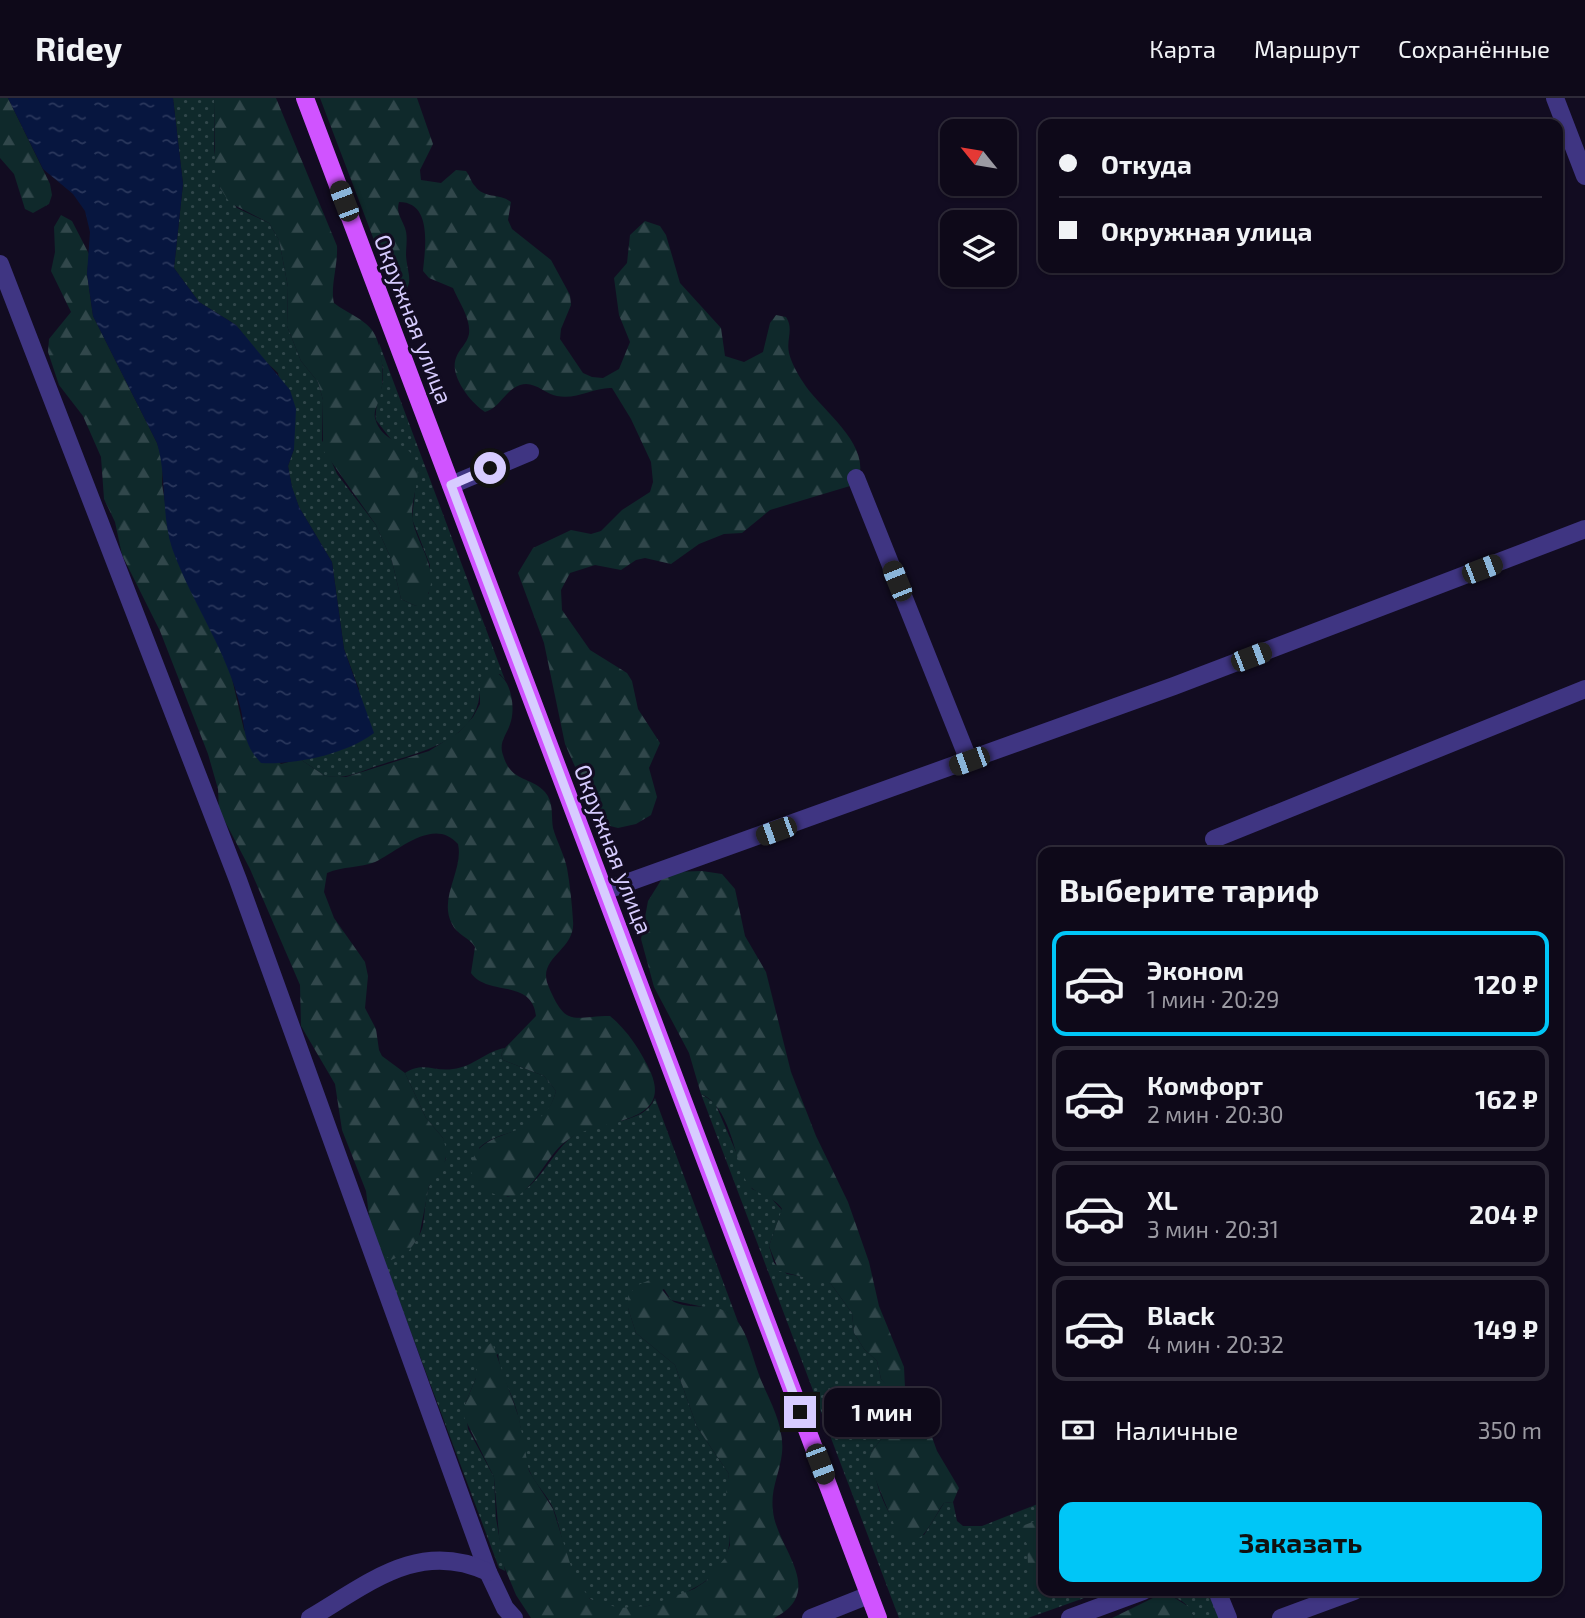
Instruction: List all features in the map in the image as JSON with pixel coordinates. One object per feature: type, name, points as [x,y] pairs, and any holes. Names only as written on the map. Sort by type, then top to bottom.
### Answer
[{"type":"main road","name":"Окружная улица","points":[[305,98],[878,1618]]},
{"type":"lane","points":[[1555,98],[1585,176]]},
{"type":"lane","points":[[0,264],[238,880],[488,1572],[505,1608],[514,1618]]},
{"type":"lane","points":[[451,485],[530,452]]},
{"type":"lane","points":[[856,478],[969,761]]},
{"type":"lane","points":[[604,891],[969,761],[1585,530]]},
{"type":"lane","points":[[1214,839],[1585,689]]},
{"type":"lane","points":[[310,1618],[370,1580],[430,1558],[471,1564],[488,1572]]},
{"type":"lane","points":[[811,1618],[869,1595]]},
{"type":"lane","points":[[1070,1618],[1129,1596]]},
{"type":"lane","points":[[1224,1596],[1228,1618]]},
{"type":"lane","points":[[1281,1618],[1340,1596]]},
{"type":"green space","points":[[0,98],[8,98],[50,184],[52,195],[49,204],[33,213],[25,209],[14,174],[0,158]]},
{"type":"green space","points":[[173,98],[214,98],[214,149],[220,188],[237,208],[269,223],[279,240],[288,287],[287,326],[301,361],[318,382],[323,400],[322,440],[337,474],[376,525],[392,561],[401,599],[416,606],[429,593],[430,565],[412,519],[417,473],[376,420],[383,379],[379,343],[505,680],[500,674],[480,683],[478,702],[472,718],[447,740],[350,775],[325,776],[300,759],[319,755],[359,689],[344,649],[332,562],[299,507],[292,488],[288,466],[294,449],[278,373],[262,358],[236,325],[199,302],[174,268],[183,184]]},
{"type":"green space","points":[[214,98],[276,98],[337,246],[334,303],[368,325],[378,341],[382,379],[375,418],[388,437],[411,453],[417,466],[412,514],[428,561],[431,581],[424,602],[416,606],[401,599],[392,561],[376,525],[323,450],[323,400],[318,382],[301,361],[287,326],[288,287],[279,240],[269,223],[230,203],[220,188],[215,170]]},
{"type":"green space","points":[[320,98],[417,98],[433,144],[420,170],[421,180],[441,183],[456,170],[466,171],[479,190],[511,202],[508,220],[512,229],[551,260],[570,295],[571,305],[561,329],[560,339],[583,373],[603,378],[619,369],[630,342],[619,315],[614,278],[627,263],[630,235],[645,221],[660,226],[666,235],[680,283],[721,328],[725,356],[744,362],[763,352],[770,323],[776,315],[786,317],[789,326],[789,353],[797,372],[811,393],[842,428],[858,453],[858,481],[850,486],[770,510],[742,533],[724,534],[699,544],[671,564],[645,558],[636,560],[621,570],[595,565],[570,573],[561,590],[562,610],[590,650],[627,673],[632,681],[638,709],[660,743],[649,768],[657,797],[651,815],[636,824],[618,828],[610,826],[596,814],[565,744],[544,643],[518,573],[533,548],[571,530],[591,534],[601,531],[622,510],[650,492],[653,482],[651,462],[631,419],[612,388],[564,397],[525,384],[515,387],[495,407],[485,412],[474,402],[458,381],[455,365],[457,355],[468,338],[468,322],[453,288],[429,278],[423,271],[425,240],[422,218],[410,204],[399,202],[399,212],[406,234],[409,284],[396,298]]},
{"type":"green space","points":[[61,215],[72,221],[89,254],[87,274],[93,316],[157,443],[163,461],[162,484],[172,546],[230,670],[244,730],[281,764],[300,759],[325,776],[346,777],[429,751],[459,732],[473,717],[480,704],[480,683],[487,672],[501,676],[506,681],[512,705],[511,721],[502,746],[503,755],[516,775],[540,787],[548,796],[553,828],[568,874],[573,915],[572,931],[548,967],[548,985],[560,1008],[572,1017],[610,1016],[634,1042],[651,1073],[655,1090],[651,1103],[642,1112],[569,1139],[519,1195],[504,1196],[489,1192],[472,1175],[470,1168],[476,1153],[497,1137],[538,1119],[549,1108],[556,1091],[544,1076],[503,1060],[501,1054],[505,1048],[536,1016],[533,1004],[527,997],[488,984],[471,973],[475,947],[454,928],[448,914],[449,894],[458,864],[458,844],[448,836],[427,834],[375,862],[327,873],[324,892],[334,918],[365,962],[368,976],[365,1008],[376,1029],[379,1050],[382,1056],[405,1073],[426,1118],[443,1138],[447,1152],[444,1165],[429,1186],[419,1237],[407,1253],[391,1260],[381,1252],[370,1224],[366,1191],[342,1130],[335,1084],[301,1026],[300,985],[250,869],[219,810],[218,789],[208,754],[160,631],[122,555],[115,522],[104,499],[101,457],[83,416],[59,385],[48,352],[49,339],[71,312],[51,271],[55,252],[54,227]]},
{"type":"green space","points":[[702,871],[722,874],[735,889],[745,936],[766,972],[791,1072],[816,1136],[848,1202],[869,1262],[879,1306],[904,1367],[905,1388],[887,1386],[881,1379],[877,1361],[864,1349],[854,1333],[852,1313],[831,1284],[779,1271],[769,1246],[782,1209],[752,1188],[745,1179],[724,1119],[718,1108],[701,1094],[689,1053],[654,987],[641,939],[648,901],[663,877],[671,872]]},
{"type":"green space","points":[[505,1048],[501,1054],[503,1060],[544,1076],[556,1091],[550,1106],[533,1124],[499,1136],[479,1148],[507,1197],[529,1186],[572,1137],[583,1130],[642,1113],[650,1107],[655,1098],[738,1322],[727,1312],[671,1300],[664,1289],[628,1308],[636,1333],[675,1365],[697,1427],[729,1474],[730,1540],[725,1559],[707,1580],[657,1604],[638,1608],[609,1607],[592,1600],[576,1582],[566,1558],[553,1508],[527,1466],[517,1412],[498,1354],[476,1365],[476,1378],[465,1404],[468,1429],[494,1477],[496,1518],[505,1571],[499,1568],[381,1252],[394,1257],[401,1255],[417,1239],[423,1225],[429,1187],[446,1159],[443,1138],[426,1118],[405,1073],[423,1067],[446,1070],[460,1068]]},
{"type":"green space","points":[[701,1094],[715,1103],[752,1189],[769,1196],[782,1210],[769,1246],[774,1263],[787,1274],[823,1280],[831,1284],[852,1313],[854,1333],[864,1349],[877,1361],[881,1379],[887,1385],[905,1388],[916,1410],[884,1413],[878,1430],[883,1437],[871,1452],[878,1487],[885,1506],[896,1522],[924,1535],[944,1503],[953,1502],[957,1521],[963,1526],[982,1526],[1038,1504],[1038,1596],[1090,1596],[1028,1618],[899,1618]]},
{"type":"green space","points":[[652,1279],[674,1302],[724,1310],[738,1322],[774,1411],[781,1431],[782,1453],[773,1495],[773,1511],[798,1582],[797,1595],[790,1607],[774,1618],[531,1618],[516,1595],[501,1559],[494,1477],[464,1417],[465,1404],[476,1378],[476,1365],[481,1352],[492,1342],[519,1418],[529,1471],[553,1509],[574,1576],[590,1599],[619,1608],[648,1606],[694,1589],[706,1581],[725,1558],[730,1545],[726,1489],[729,1474],[697,1427],[675,1365],[636,1333],[628,1308],[628,1295],[638,1285]]},
{"type":"green space","points":[[916,1410],[927,1423],[937,1451],[959,1488],[953,1502],[944,1503],[921,1537],[908,1541],[900,1538],[869,1461],[871,1452],[883,1437],[871,1424],[875,1415]]},
{"type":"green space","points":[[1038,1520],[1038,1593],[1029,1584],[1027,1544],[1021,1533],[1022,1526]]},
{"type":"green space","points":[[1168,1596],[1207,1596],[1221,1618],[1194,1618],[1183,1602]]},
{"type":"green space","points":[[1172,1596],[1189,1607],[1194,1618],[1112,1618],[1155,1597]]},
{"type":"water","points":[[8,98],[173,98],[183,184],[174,268],[199,302],[236,325],[290,390],[296,409],[294,449],[288,466],[292,487],[299,507],[332,562],[344,649],[374,733],[363,740],[320,757],[289,762],[261,763],[251,750],[228,668],[172,548],[166,522],[157,443],[93,316],[87,274],[90,232],[85,211],[73,194],[43,169]]},
{"type":"route","points":[[490,468],[451,485],[800,1412]]}]
